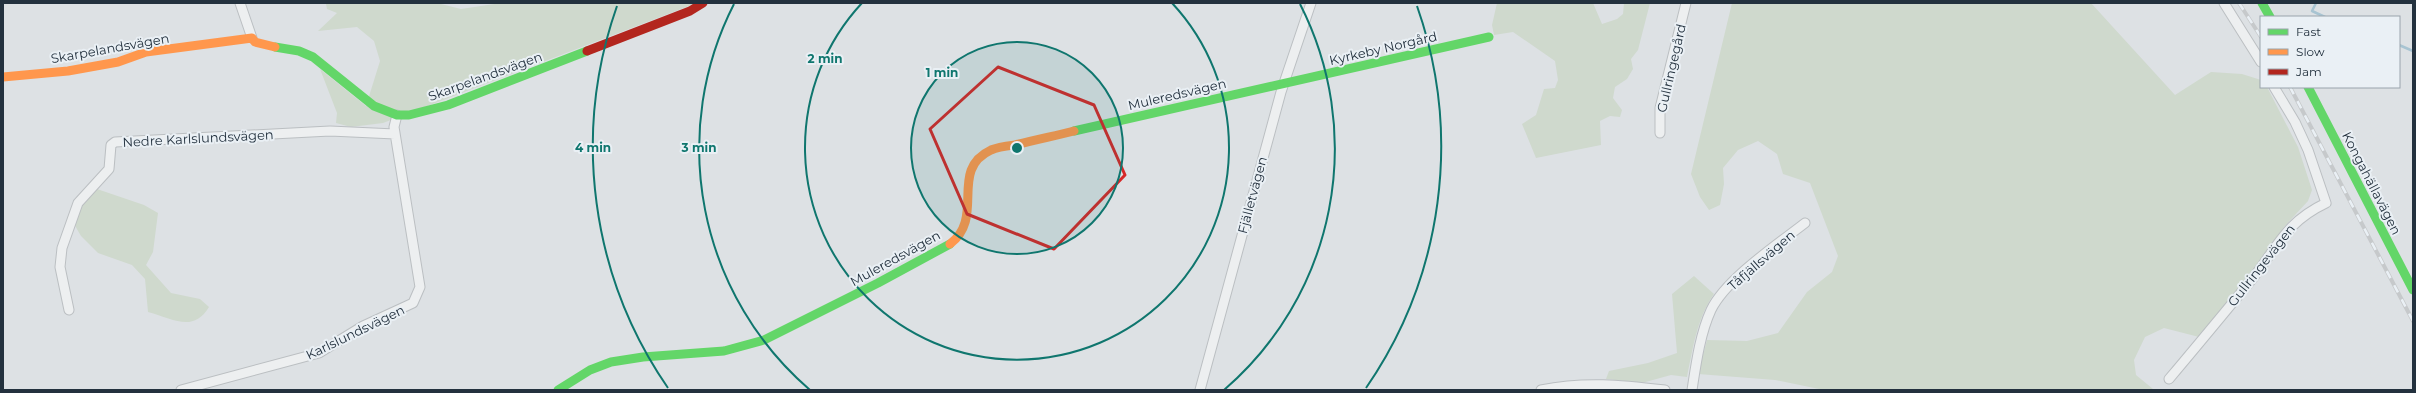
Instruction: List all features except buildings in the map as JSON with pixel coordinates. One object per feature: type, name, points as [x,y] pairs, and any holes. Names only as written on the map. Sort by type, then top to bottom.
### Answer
[{"type":"street","points":[[240,3],[252,38]]},
{"type":"street","name":"Skarpelandsvägen","points":[[3,77],[68,71],[118,62],[146,52],[252,38],[255,42],[261,45],[297,49],[314,57],[373,105],[397,115],[425,112],[448,105],[690,11],[703,3]]},
{"type":"street","name":"Fjälletvägen","points":[[1200,390],[1283,83],[1311,3]]},
{"type":"street","name":"Gullringegård","points":[[1660,133],[1660,108],[1686,3]]},
{"type":"street","points":[[2224,3],[2260,60]]},
{"type":"street","points":[[2262,3],[2269,16]]},
{"type":"street","name":"Kyrkeby Norgård","points":[[1283,83],[1488,37]]},
{"type":"street","name":"Muleredsvägen","points":[[558,390],[587,372],[611,362],[724,351],[754,343],[817,315],[923,260],[960,236],[965,227],[968,216],[968,177],[976,160],[991,150],[1283,83]]},
{"type":"street","name":"Gullringevägen","points":[[2168,379],[2253,278],[2285,232],[2294,222],[2326,203],[2308,150],[2295,122],[2275,88]]},
{"type":"street","name":"Kongahällavägen","points":[[2309,88],[2413,290]]},
{"type":"street","name":"Karlslundsvägen","points":[[181,390],[319,353],[363,326],[413,303],[420,287],[395,134],[397,115]]},
{"type":"street","name":"Nedre Karlslundsvägen","points":[[69,310],[60,267],[62,248],[78,203],[109,169],[111,145],[115,142],[330,131],[395,134]]},
{"type":"street","name":"Tåfjällsvägen","points":[[1692,390],[1706,322],[1715,304],[1734,281],[1804,223]]},
{"type":"street","points":[[1541,390],[1594,383],[1665,390]]},
{"type":"highlighted area","points":[[998,67],[1094,105],[1125,175],[1054,249],[967,214],[930,129]]},
{"type":"shaded area","points":[[437,3],[461,9],[501,3],[697,3],[383,123],[351,127],[336,123],[337,113],[320,69],[366,106],[380,61],[374,41],[357,27],[318,31],[337,13],[327,9],[326,4]]},
{"type":"shaded area","points":[[1497,3],[1593,3],[1602,24],[1617,19],[1623,14],[1624,3],[1650,3],[1638,50],[1631,59],[1633,69],[1627,79],[1615,87],[1613,98],[1622,110],[1620,117],[1610,116],[1600,121],[1601,145],[1536,158],[1522,124],[1536,115],[1544,89],[1555,88],[1558,80],[1555,61],[1513,32],[1494,35],[1492,25]]},
{"type":"shaded area","points":[[1732,3],[2091,3],[2175,95],[2211,72],[2242,74],[2260,80],[2260,88],[2268,88],[2298,147],[2312,190],[2308,201],[2284,227],[2251,274],[2199,337],[2164,328],[2145,337],[2134,360],[2136,375],[2153,389],[2152,390],[1824,390],[1775,380],[1698,374],[1707,340],[1747,341],[1778,333],[1807,292],[1832,272],[1838,256],[1810,183],[1783,174],[1777,154],[1758,141],[1738,150],[1723,168],[1724,184],[1720,205],[1709,210],[1700,197],[1691,174]]},
{"type":"shaded area","points":[[97,189],[144,205],[158,213],[153,252],[146,265],[171,293],[200,299],[209,307],[203,315],[190,322],[182,322],[148,312],[145,279],[132,265],[98,253],[81,236],[74,224],[77,210]]},
{"type":"shaded area","points":[[1694,276],[1714,294],[1703,313],[1694,344],[1687,377],[1671,375],[1642,383],[1606,379],[1609,371],[1648,363],[1677,353],[1672,294]]},
{"type":"waterway","points":[[2316,3],[2312,11],[2323,16]]},
{"type":"waterway","points":[[2400,45],[2413,51]]},
{"type":"railway","points":[[2239,3],[2260,35]]},
{"type":"railway","points":[[2291,88],[2413,321]]},
{"type":"traffic: fast","points":[[2262,3],[2269,16]]},
{"type":"traffic: fast","points":[[1074,131],[1489,37]]},
{"type":"traffic: fast","points":[[275,47],[299,51],[313,57],[374,106],[397,115],[409,115],[448,105],[587,51]]},
{"type":"traffic: fast","points":[[2309,88],[2413,290]]},
{"type":"traffic: fast","points":[[558,390],[590,370],[611,362],[643,357],[724,351],[764,340],[878,283],[950,244]]},
{"type":"traffic: slow","points":[[3,77],[68,71],[118,62],[146,52],[252,38],[255,42],[275,47]]},
{"type":"traffic: slow","points":[[950,244],[960,233],[966,221],[969,181],[972,169],[978,159],[991,150],[997,148],[1074,131]]},
{"type":"traffic: jam","points":[[587,51],[690,11],[703,3]]}]
